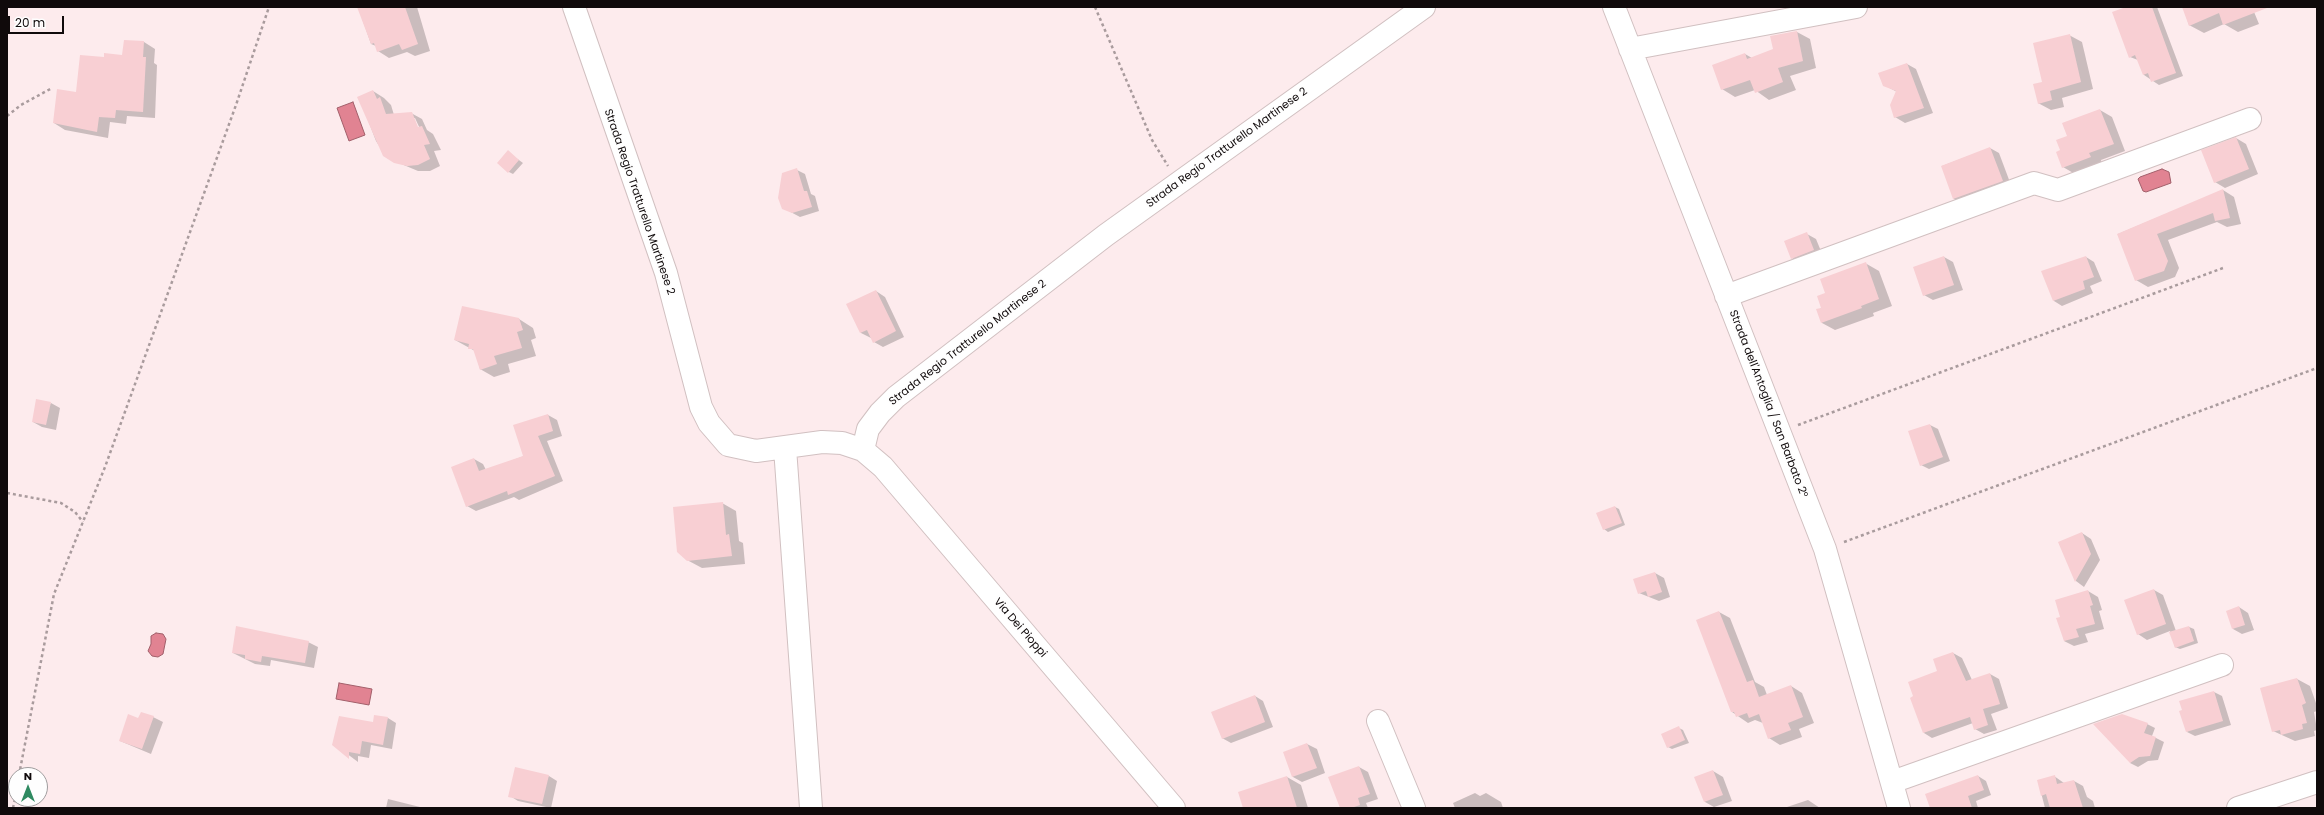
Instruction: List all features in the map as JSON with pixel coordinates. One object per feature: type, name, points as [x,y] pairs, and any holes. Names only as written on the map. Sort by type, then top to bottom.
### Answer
[{"type":"street","name":"Strada Regio Tratturello Martinese 2","points":[[574,7],[666,273],[694,386],[709,423],[728,445],[756,451],[822,442],[842,443],[863,450],[868,429],[880,413],[896,397],[1106,235],[1424,7]]},
{"type":"street","name":"Strada dell'Antoglia / San Barbato 2°","points":[[1614,7],[1825,549],[1899,808]]},
{"type":"street","points":[[1630,49],[1856,7]]},
{"type":"street","points":[[1726,296],[2034,183],[2058,190],[2250,119]]},
{"type":"street","points":[[785,448],[811,808]]},
{"type":"street","name":"Via Dei Pioppi","points":[[863,450],[883,468],[1174,808]]},
{"type":"street","points":[[1892,782],[2222,665]]},
{"type":"street","points":[[1378,721],[1414,808]]},
{"type":"street","points":[[2238,808],[2317,782]]},
{"type":"path","points":[[21,767],[54,594],[83,523],[236,105],[269,7]]},
{"type":"path","points":[[1095,7],[1152,140],[1178,183]]},
{"type":"path","points":[[7,116],[21,105],[52,88]]},
{"type":"path","points":[[1779,432],[2224,268]]},
{"type":"path","points":[[1825,549],[2317,368]]},
{"type":"path","points":[[7,493],[61,504],[75,512],[83,523]]},
{"type":"shaded area","points":[[353,102],[365,135],[349,141],[337,108]]},
{"type":"shaded area","points":[[2162,169],[2169,172],[2171,183],[2146,192],[2143,191],[2138,179]]},
{"type":"shaded area","points":[[156,633],[163,634],[166,639],[163,654],[158,657],[152,656],[148,651],[151,644],[151,636]]},
{"type":"shaded area","points":[[339,683],[372,689],[369,705],[336,699]]},
{"type":"building","points":[[357,7],[405,7],[418,44],[402,50],[399,44],[377,52],[374,43],[371,44]]},
{"type":"building","points":[[2126,7],[2152,7],[2176,73],[2151,82],[2148,73],[2143,75],[2135,55],[2129,58],[2112,12]]},
{"type":"building","points":[[2182,7],[2267,8],[2223,25],[2219,13],[2189,26]]},
{"type":"building","points":[[1797,31],[1803,61],[1778,68],[1783,82],[1755,93],[1750,80],[1721,90],[1712,65],[1745,53],[1747,59],[1773,49],[1770,36]]},
{"type":"building","points":[[2070,34],[2081,82],[2050,91],[2052,100],[2038,104],[2033,84],[2042,82],[2033,43]]},
{"type":"building","points":[[124,40],[144,41],[143,57],[146,57],[143,112],[116,110],[115,118],[99,117],[97,132],[53,123],[57,89],[76,92],[80,55],[104,57],[104,53],[122,55]]},
{"type":"building","points":[[1907,63],[1924,108],[1894,118],[1890,105],[1896,91],[1883,86],[1878,73]]},
{"type":"building","points":[[373,90],[377,99],[380,97],[386,114],[412,112],[418,127],[422,126],[430,144],[424,145],[430,159],[418,165],[407,166],[394,163],[383,156],[357,97]]},
{"type":"building","points":[[2100,109],[2114,144],[2089,153],[2091,157],[2062,168],[2056,152],[2060,150],[2056,140],[2067,136],[2062,123]]},
{"type":"building","points":[[2236,137],[2249,169],[2214,183],[2201,150]]},
{"type":"building","points":[[1990,147],[2003,181],[1953,199],[1941,166]]},
{"type":"building","points":[[508,150],[519,160],[508,173],[497,163]]},
{"type":"building","points":[[797,168],[804,191],[807,191],[812,207],[792,213],[782,209],[778,198],[782,173]]},
{"type":"building","points":[[2223,189],[2230,218],[2215,221],[2213,213],[2157,234],[2168,261],[2164,271],[2135,281],[2117,234]]},
{"type":"building","points":[[1807,232],[1814,250],[1791,259],[1784,241]]},
{"type":"building","points":[[1944,256],[1954,285],[1923,296],[1913,267]]},
{"type":"building","points":[[2086,256],[2094,277],[2083,281],[2085,289],[2053,301],[2041,271]]},
{"type":"building","points":[[1866,262],[1879,299],[1861,306],[1862,308],[1821,323],[1816,309],[1821,308],[1817,296],[1825,293],[1820,279]]},
{"type":"building","points":[[876,290],[896,331],[873,343],[867,330],[860,333],[846,304]]},
{"type":"building","points":[[462,306],[519,318],[523,330],[517,332],[522,348],[494,356],[497,364],[480,370],[473,349],[468,349],[469,344],[454,340]]},
{"type":"building","points":[[36,399],[51,402],[46,425],[32,422]]},
{"type":"building","points":[[548,414],[553,431],[538,436],[555,476],[508,495],[507,491],[466,507],[451,467],[474,458],[479,471],[523,456],[513,425]]},
{"type":"building","points":[[1930,424],[1943,457],[1920,466],[1908,431]]},
{"type":"building","points":[[723,502],[726,535],[729,534],[732,556],[687,561],[677,552],[673,507]]},
{"type":"building","points":[[1615,506],[1622,523],[1603,530],[1596,513]]},
{"type":"building","points":[[2082,532],[2091,554],[2075,582],[2058,542]]},
{"type":"building","points":[[1655,572],[1662,592],[1648,597],[1646,591],[1638,594],[1633,579]]},
{"type":"building","points":[[2154,589],[2166,624],[2137,635],[2124,600]]},
{"type":"building","points":[[2088,590],[2093,605],[2090,606],[2095,624],[2076,629],[2079,637],[2064,641],[2056,618],[2060,617],[2055,600]]},
{"type":"building","points":[[2239,606],[2245,625],[2232,629],[2226,611]]},
{"type":"building","points":[[1719,611],[1747,682],[1753,680],[1759,697],[1791,685],[1803,717],[1788,723],[1791,730],[1768,739],[1759,714],[1749,718],[1747,713],[1736,717],[1734,712],[1731,712],[1696,620]]},
{"type":"building","points":[[236,626],[309,641],[305,663],[262,656],[261,662],[245,659],[245,655],[232,653]]},
{"type":"building","points":[[2189,626],[2194,641],[2175,648],[2169,632]]},
{"type":"building","points":[[1953,652],[1966,681],[1990,673],[2000,704],[1983,709],[1988,725],[1974,730],[1970,717],[1923,733],[1910,698],[1913,696],[1908,682],[1937,671],[1933,659]]},
{"type":"building","points":[[2297,678],[2306,703],[2302,705],[2307,723],[2302,724],[2303,729],[2281,735],[2280,730],[2272,732],[2260,688]]},
{"type":"building","points":[[2214,691],[2223,721],[2186,732],[2179,711],[2182,710],[2179,701]]},
{"type":"building","points":[[1255,695],[1265,722],[1222,739],[1211,712]]},
{"type":"building","points":[[141,712],[154,716],[142,749],[119,741],[128,714],[138,718]]},
{"type":"building","points":[[2122,714],[2148,723],[2144,733],[2156,737],[2150,756],[2139,757],[2130,763],[2093,724]]},
{"type":"building","points":[[374,715],[388,717],[383,745],[362,741],[360,754],[349,752],[349,759],[332,745],[339,716],[373,722]]},
{"type":"building","points":[[1679,726],[1685,740],[1667,748],[1661,734]]},
{"type":"building","points":[[1307,743],[1317,768],[1292,777],[1283,752]]},
{"type":"building","points":[[1359,766],[1370,794],[1358,798],[1360,805],[1351,808],[1340,808],[1328,777]]},
{"type":"building","points":[[515,767],[549,775],[542,804],[508,797]]},
{"type":"building","points":[[1713,770],[1723,795],[1704,802],[1694,777]]},
{"type":"building","points":[[1978,775],[1984,790],[1968,796],[1972,808],[1930,808],[1925,794]]},
{"type":"building","points":[[2055,775],[2057,784],[2074,780],[2083,808],[2050,808],[2046,794],[2041,796],[2037,780]]},
{"type":"building","points":[[1287,776],[1297,808],[1243,808],[1238,792]]}]
